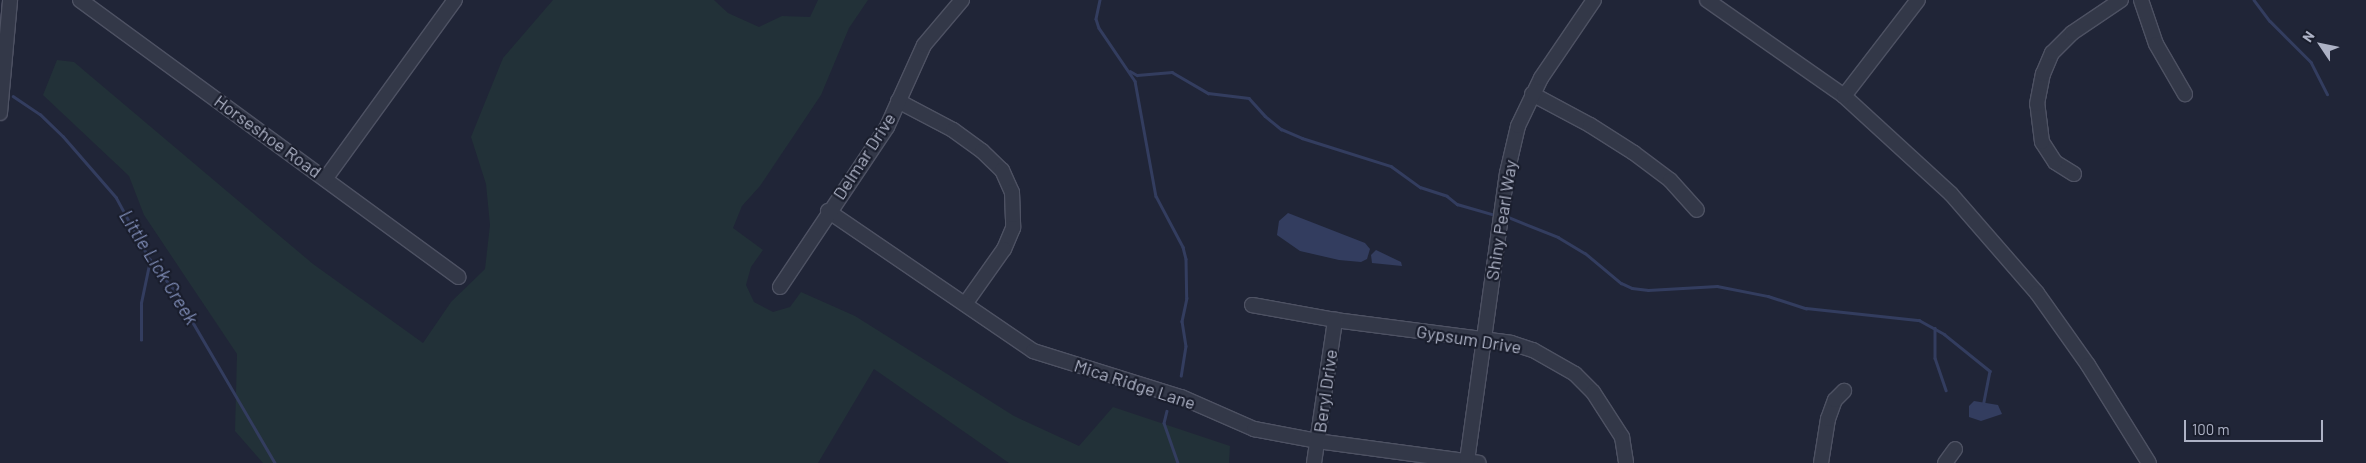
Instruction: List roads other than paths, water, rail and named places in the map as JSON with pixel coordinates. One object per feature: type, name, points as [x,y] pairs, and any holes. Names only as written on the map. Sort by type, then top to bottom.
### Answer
[{"type":"street","points":[[0,113],[10,0]]},
{"type":"street","name":"Horseshoe Road","points":[[80,0],[326,178],[455,0]]},
{"type":"street","name":"Delmar Drive","points":[[780,287],[828,211],[887,127],[924,45],[962,0]]},
{"type":"street","name":"Shiny Pearl Way","points":[[1473,462],[1483,339],[1507,173],[1518,126],[1532,94],[1594,0]]},
{"type":"street","points":[[1707,0],[1844,96],[1951,194],[2026,279],[2088,365],[2150,463]]},
{"type":"street","points":[[1844,96],[1918,0]]},
{"type":"street","points":[[2074,174],[2055,162],[2042,142],[2037,104],[2043,74],[2052,53],[2072,33],[2121,0]]},
{"type":"street","points":[[2141,0],[2156,44],[2185,94]]},
{"type":"street","points":[[1532,94],[1590,125],[1634,152],[1670,180],[1697,210]]},
{"type":"street","points":[[898,101],[953,130],[982,151],[1002,170],[1012,192],[1013,228],[1004,249],[965,304]]},
{"type":"street","points":[[326,178],[459,277]]},
{"type":"street","name":"Mica Ridge Lane","points":[[828,211],[1033,351],[1181,397],[1254,429],[1318,442],[1473,462]]},
{"type":"street","name":"Gypsum Drive","points":[[1252,304],[1335,320],[1483,339],[1533,350],[1575,374],[1593,392],[1622,437],[1626,463]]},
{"type":"street","name":"Beryl Drive","points":[[1314,463],[1335,320]]},
{"type":"street","points":[[1821,463],[1828,418],[1835,400],[1844,391]]},
{"type":"street","points":[[1945,463],[1955,448]]},
{"type":"water","points":[[1288,213],[1365,243],[1370,249],[1367,259],[1361,262],[1339,260],[1300,251],[1277,235],[1279,221]]},
{"type":"water","points":[[1376,250],[1401,262],[1402,266],[1372,263],[1371,255]]},
{"type":"water","points":[[1974,401],[1998,405],[2002,414],[1981,421],[1969,417],[1969,406]]},
{"type":"waterway","points":[[1100,0],[1096,19],[1099,28],[1135,81],[1156,196],[1183,247],[1186,259],[1187,298],[1182,321],[1186,346],[1181,376]]},
{"type":"waterway","points":[[2254,0],[2270,21],[2311,62],[2327,94]]},
{"type":"waterway","points":[[1130,71],[1137,75],[1172,72],[1208,93],[1249,98],[1265,116],[1281,129],[1302,138],[1391,166],[1420,187],[1447,196],[1457,204],[1493,214]]},
{"type":"waterway","name":"Little Lick Creek","points":[[13,96],[40,114],[63,136],[116,197],[150,260],[174,290],[275,463]]},
{"type":"waterway","points":[[1508,217],[1558,237],[1585,253],[1621,283],[1632,288],[1648,290],[1717,286],[1768,296],[1806,308],[1919,320],[1944,334],[1990,371],[1984,403]]},
{"type":"waterway","points":[[141,340],[141,303],[150,260]]},
{"type":"waterway","points":[[1935,328],[1935,358],[1946,390]]},
{"type":"waterway","points":[[1167,411],[1164,423],[1178,463]]}]
